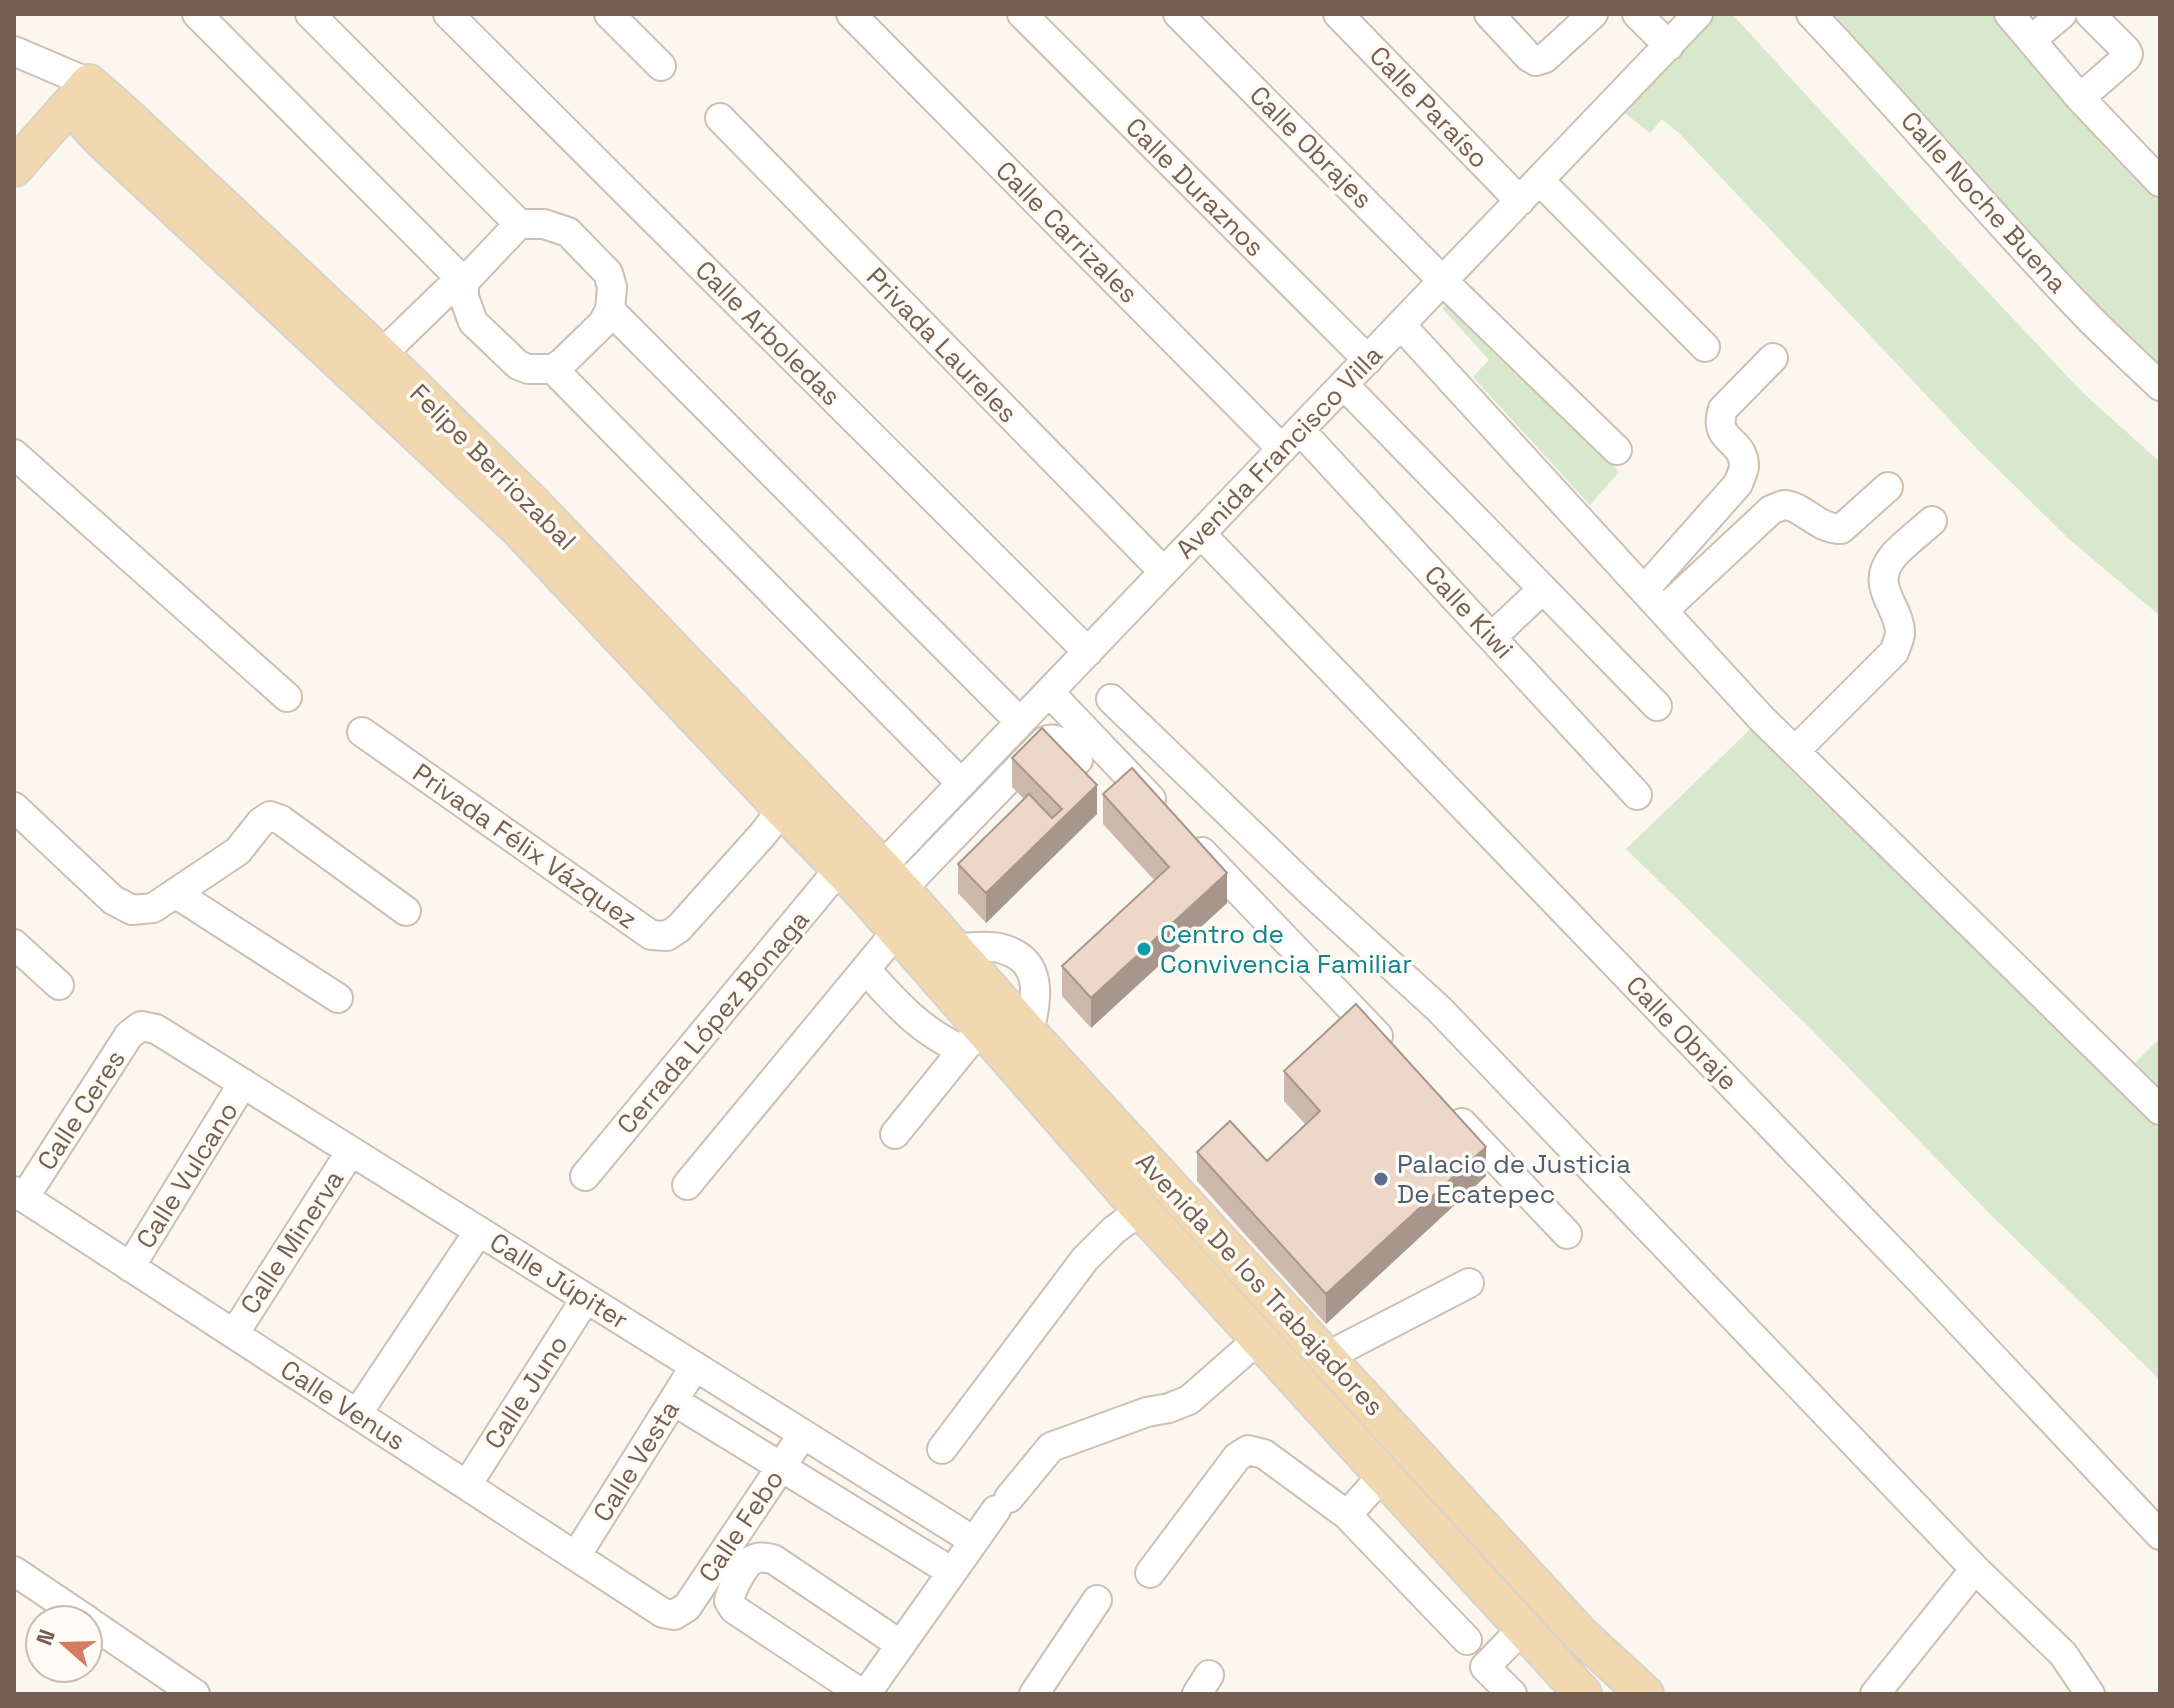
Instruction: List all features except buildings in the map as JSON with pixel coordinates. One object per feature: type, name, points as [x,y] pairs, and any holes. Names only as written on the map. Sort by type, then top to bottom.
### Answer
[{"type":"main road","points":[[15,164],[79,94]]},
{"type":"main road","name":"Felipe Berriozabal","points":[[79,94],[386,360],[534,505],[871,878]]},
{"type":"main road","name":"Felipe Berriozabal","points":[[79,94],[100,138],[516,526],[782,809],[871,878]]},
{"type":"main road","name":"Avenida De los Trabajadores","points":[[871,878],[897,931],[973,1040],[1141,1210],[1583,1694]]},
{"type":"main road","name":"Avenida De los Trabajadores","points":[[871,878],[954,948],[1581,1635],[1645,1694]]},
{"type":"main road","points":[[1581,1635],[1617,1694]]},
{"type":"street","points":[[197,14],[466,295],[473,322],[518,365],[528,369],[553,369],[563,362],[603,323],[610,310],[612,287],[608,273],[568,232],[544,224],[519,224],[310,14]]},
{"type":"street","name":"Calle Arboledas","points":[[448,14],[1088,652]]},
{"type":"street","points":[[609,14],[661,66]]},
{"type":"street","name":"Calle Carrizales","points":[[851,14],[1291,439]]},
{"type":"street","name":"Calle Duraznos","points":[[1022,14],[1368,360]]},
{"type":"street","name":"Calle Obrajes","points":[[1178,14],[1443,281],[1617,450]]},
{"type":"street","name":"Calle Paraíso","points":[[1338,14],[1705,347]]},
{"type":"street","points":[[1489,14],[1536,61],[1545,58],[1593,14]]},
{"type":"street","points":[[1637,14],[1669,46]]},
{"type":"street","name":"Avenida Francisco Villa","points":[[871,878],[1043,692],[1088,652],[1698,14]]},
{"type":"street","name":"Calle Noche Buena","points":[[1811,14],[2091,320],[2160,386]]},
{"type":"street","points":[[2009,14],[2080,98],[2158,177]]},
{"type":"street","points":[[2031,40],[2062,14]]},
{"type":"street","points":[[2080,98],[2128,54],[2090,14]]},
{"type":"street","points":[[14,51],[79,94]]},
{"type":"street","name":"Privada Laureles","points":[[720,118],[1164,572]]},
{"type":"street","points":[[386,360],[466,295],[519,224]]},
{"type":"street","points":[[610,310],[1013,715]]},
{"type":"street","points":[[1401,325],[1761,718],[2160,1110]]},
{"type":"street","points":[[1653,601],[1738,484],[1744,467],[1741,452],[1722,433],[1720,419],[1723,409],[1773,358]]},
{"type":"street","points":[[553,369],[953,775]]},
{"type":"street","points":[[1344,385],[1657,706]]},
{"type":"street","name":"Calle Kiwi","points":[[1291,439],[1492,637],[1637,795]]},
{"type":"street","points":[[14,454],[287,697]]},
{"type":"street","points":[[1653,601],[1771,510],[1783,505],[1795,508],[1831,529],[1841,529],[1888,487]]},
{"type":"street","points":[[1795,751],[1894,652],[1900,635],[1897,619],[1886,597],[1884,578],[1892,557],[1932,521]]},
{"type":"street","name":"Calle Obraje","points":[[1201,534],[1923,1283],[2160,1535]]},
{"type":"street","points":[[1492,637],[1543,589]]},
{"type":"street","points":[[931,797],[1013,715],[1043,692],[1175,824],[1396,1055]]},
{"type":"street","points":[[1111,699],[1313,894],[1439,1009],[1975,1569],[2063,1654],[2090,1694]]},
{"type":"street","name":"Privada Félix Vázquez","points":[[362,732],[651,935],[667,936],[679,928],[782,809]]},
{"type":"street","points":[[871,878],[1045,741],[1057,739],[1078,760]]},
{"type":"street","points":[[14,807],[113,900],[132,910],[153,908],[238,851],[261,822],[270,816],[281,820],[406,911]]},
{"type":"street","name":"Cerrada López Bonaga","points":[[585,1176],[871,878]]},
{"type":"street","points":[[175,893],[338,998]]},
{"type":"street","points":[[687,1185],[897,931]]},
{"type":"street","points":[[14,944],[59,985]]},
{"type":"street","points":[[866,970],[912,1019],[940,1041],[973,1040]]},
{"type":"street","name":"Calle Júpiter","points":[[141,1026],[156,1029],[974,1541]]},
{"type":"street","name":"Calle Ceres","points":[[19,1194],[129,1035],[141,1026]]},
{"type":"street","points":[[895,1134],[973,1040]]},
{"type":"street","name":"Calle Vulcano","points":[[130,1267],[243,1083]]},
{"type":"street","points":[[1439,1099],[1567,1234]]},
{"type":"street","name":"Calle Minerva","points":[[234,1334],[351,1151]]},
{"type":"street","name":"Calle Venus","points":[[19,1194],[663,1613],[674,1615]]},
{"type":"street","points":[[942,1449],[1085,1259],[1114,1230],[1141,1210]]},
{"type":"street","points":[[357,1414],[479,1231]]},
{"type":"street","points":[[1326,1357],[1469,1283]]},
{"type":"street","name":"Calle Juno","points":[[467,1485],[586,1298]]},
{"type":"street","points":[[901,1645],[773,1559],[762,1557],[751,1561],[731,1590],[729,1601],[734,1609],[864,1694],[901,1645],[974,1541],[1051,1447],[1189,1400],[1257,1337]]},
{"type":"street","name":"Calle Vesta","points":[[576,1556],[695,1366]]},
{"type":"street","points":[[674,1401],[952,1572]]},
{"type":"street","name":"Calle Febo","points":[[674,1615],[687,1607],[803,1434]]},
{"type":"street","points":[[1150,1573],[1237,1457],[1248,1450],[1264,1454],[1347,1515],[1467,1640]]},
{"type":"street","points":[[1347,1515],[1383,1475]]},
{"type":"street","points":[[1875,1694],[1975,1569]]},
{"type":"street","points":[[14,1571],[63,1604]]},
{"type":"street","points":[[1034,1694],[1097,1600]]},
{"type":"street","points":[[1512,1694],[1485,1667],[1523,1628]]},
{"type":"street","points":[[104,1632],[195,1694]]},
{"type":"green space","points":[[1699,14],[1732,14],[2082,392],[2160,462],[2160,616],[2069,539],[1978,450],[1681,135],[1662,119],[1650,133],[1625,113],[1639,98],[1627,88]]},
{"type":"green space","points":[[1800,14],[2015,14],[2160,177],[2160,389]]},
{"type":"green space","points":[[1456,295],[1619,472],[1590,505],[1473,377],[1489,360],[1442,308]]},
{"type":"green space","points":[[1766,714],[2160,1129],[2160,1380],[1988,1212],[1811,1029],[1626,849]]},
{"type":"green space","points":[[2160,1038],[2160,1088],[2135,1063]]},
{"type":"place","name":"Centro de Convivencia Familiar","points":[[1144,949]]},
{"type":"place","name":"Palacio de Justicia De Ecatepec","points":[[1381,1179]]}]
